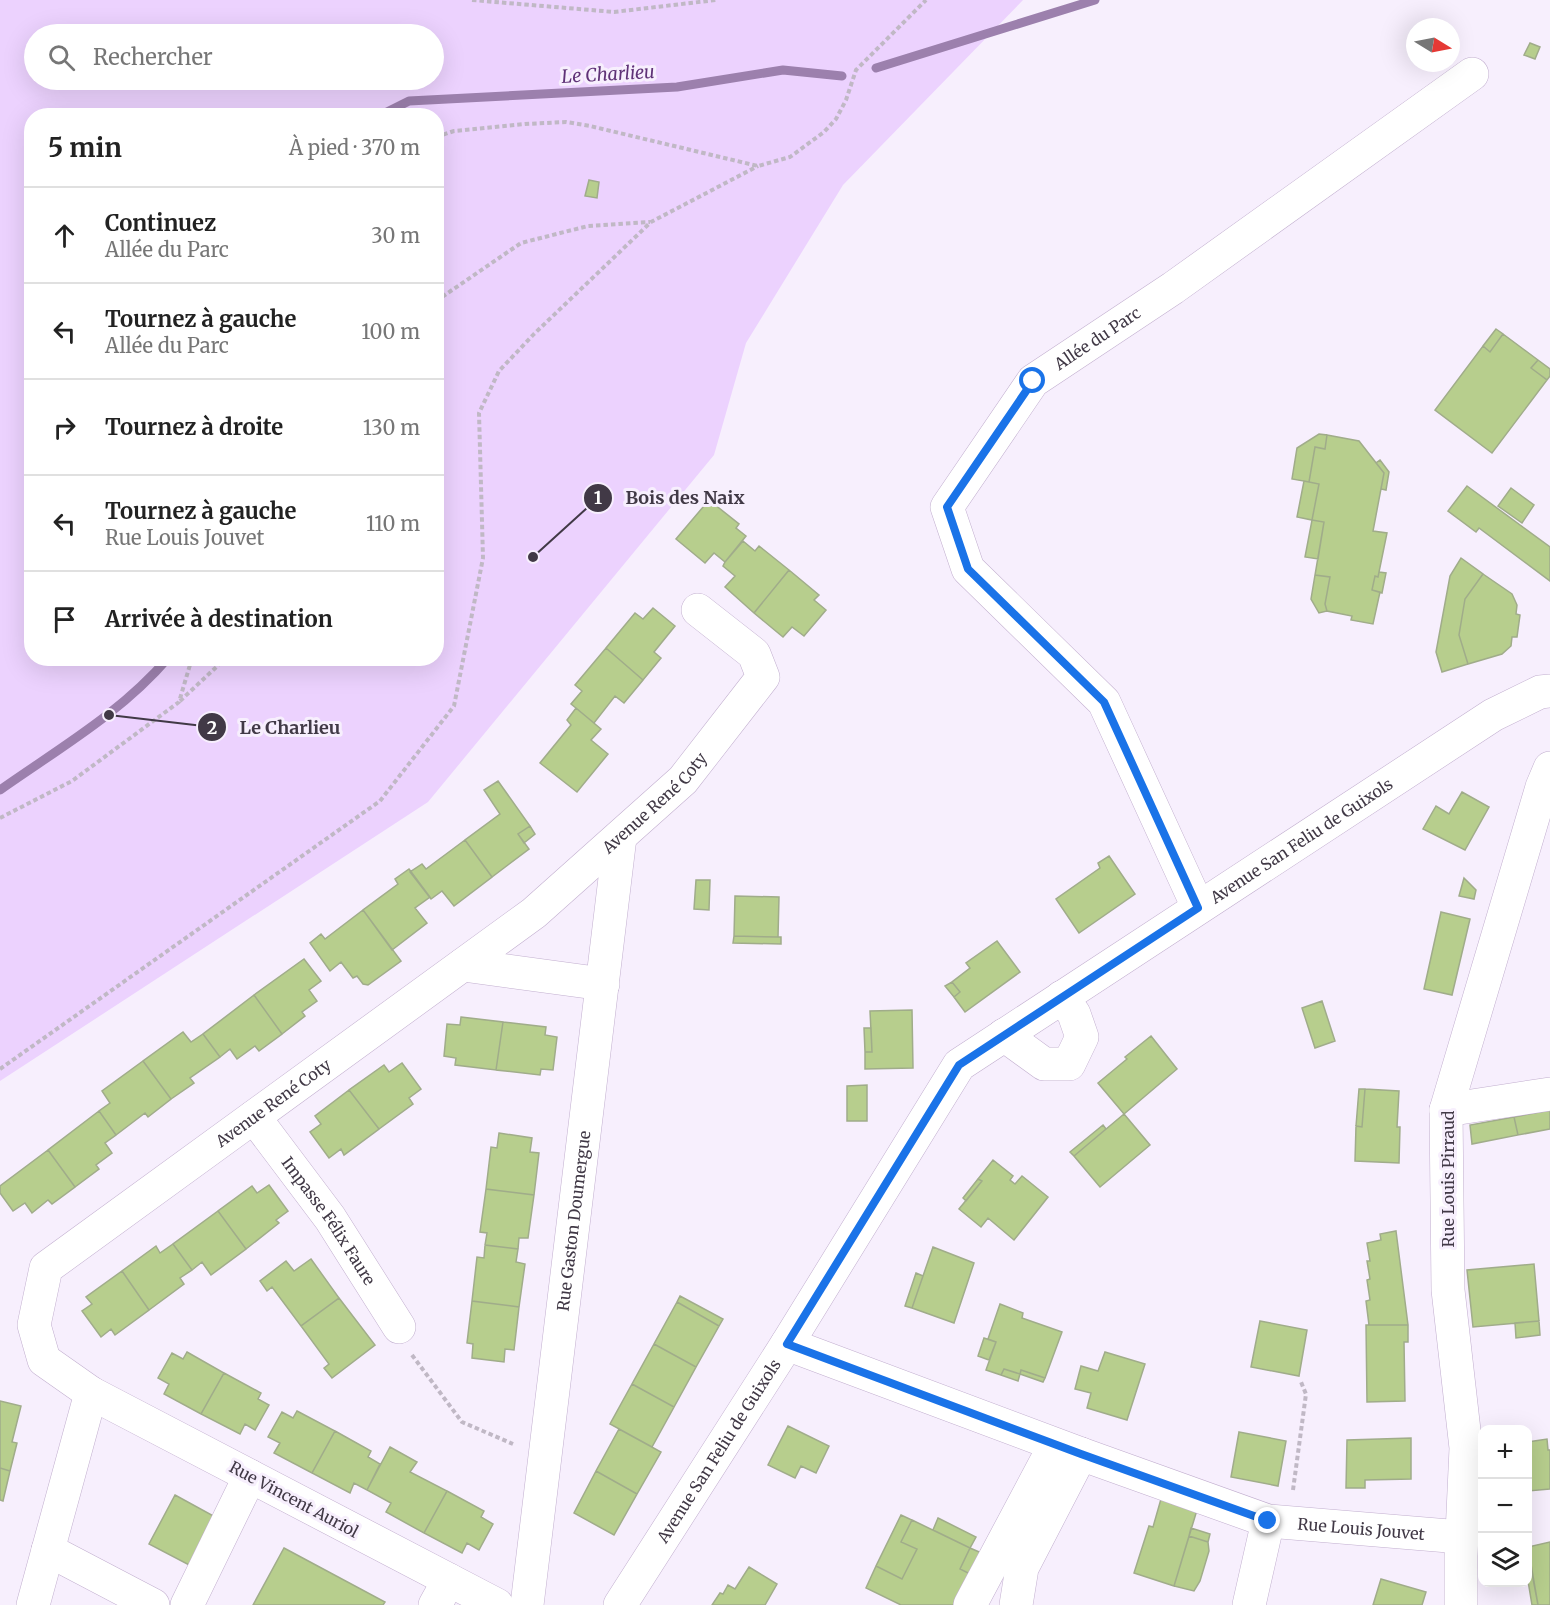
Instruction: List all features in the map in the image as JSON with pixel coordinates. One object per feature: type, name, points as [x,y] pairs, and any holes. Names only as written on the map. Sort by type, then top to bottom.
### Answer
[{"type":"street","name":"Allée du Parc","points":[[1198,908],[1104,702],[968,569],[947,507],[1033,381],[1173,288],[1472,74]]},
{"type":"street","name":"Avenue René Coty","points":[[92,1393],[44,1360],[34,1324],[46,1268],[534,913],[683,780],[763,677],[754,654],[698,610]]},
{"type":"street","name":"Avenue San Feliu de Guixols","points":[[620,1605],[787,1344],[959,1065],[1493,715],[1540,692],[1550,692]]},
{"type":"street","name":"Rue Louis Pirraud","points":[[1461,1605],[1461,1537],[1466,1448],[1448,1290],[1446,1110],[1547,781]]},
{"type":"street","name":"Rue Gaston Doumergue","points":[[527,1605],[620,837]]},
{"type":"street","points":[[463,965],[603,984]]},
{"type":"street","points":[[1004,1035],[1044,1064],[1069,1064],[1082,1037],[1074,1014],[1062,998]]},
{"type":"street","points":[[1446,1110],[1550,1094]]},
{"type":"street","name":"Impasse Félix Faure","points":[[254,1117],[330,1218],[399,1327]]},
{"type":"street","name":"Rue Louis Jouvet","points":[[787,1344],[1068,1450],[1278,1522],[1461,1537]]},
{"type":"street","points":[[33,1605],[92,1393]]},
{"type":"street","name":"Rue Vincent Auriol","points":[[92,1393],[250,1476],[442,1592],[497,1605]]},
{"type":"street","points":[[970,1605],[1068,1450]]},
{"type":"street","points":[[1016,1605],[1022,1568],[1068,1450]]},
{"type":"street","points":[[188,1605],[250,1476]]},
{"type":"street","points":[[1249,1605],[1278,1522]]},
{"type":"street","points":[[48,1550],[153,1605]]},
{"type":"path","points":[[472,0],[614,12],[716,0]]},
{"type":"path","points":[[0,1069],[380,801],[454,706],[483,558],[479,413],[499,371],[534,334],[651,222],[758,166],[790,157],[824,132],[836,119],[846,100],[855,70],[926,0]]},
{"type":"path","points":[[444,134],[454,131],[566,122],[758,166]]},
{"type":"path","points":[[444,296],[521,243],[588,226],[651,222]]},
{"type":"path","points":[[179,702],[190,666]]},
{"type":"path","points":[[0,818],[72,781],[179,702],[217,666]]},
{"type":"path","points":[[399,1327],[401,1340],[462,1422],[522,1448],[546,1453]]},
{"type":"path","points":[[1278,1522],[1306,1394],[1301,1382]]},
{"type":"shaded area","points":[[0,0],[1023,0],[843,185],[746,343],[714,455],[428,802],[0,1081]]},
{"type":"building","points":[[1530,43],[1540,47],[1535,59],[1524,55]]},
{"type":"building","points":[[589,180],[599,182],[597,198],[585,196]]},
{"type":"building","points":[[1496,329],[1503,334],[1490,352],[1483,346]]},
{"type":"building","points":[[1503,334],[1538,360],[1531,368],[1547,380],[1492,453],[1435,410],[1483,346],[1490,352]]},
{"type":"building","points":[[1538,360],[1550,369],[1550,376],[1547,380],[1531,368]]},
{"type":"building","points":[[1319,434],[1327,435],[1325,449],[1315,447],[1309,482],[1292,479],[1297,448]]},
{"type":"building","points":[[1327,435],[1359,441],[1384,473],[1373,531],[1387,533],[1378,577],[1375,576],[1372,590],[1380,592],[1373,624],[1351,620],[1352,616],[1327,611],[1325,604],[1330,577],[1315,575],[1324,522],[1312,520],[1319,484],[1309,482],[1315,447],[1325,449]]},
{"type":"building","points":[[1380,460],[1389,472],[1386,490],[1381,489],[1384,473],[1376,463]]},
{"type":"building","points":[[1304,481],[1319,484],[1312,520],[1297,517]]},
{"type":"building","points":[[1467,486],[1550,547],[1550,581],[1479,528],[1476,532],[1448,511]]},
{"type":"building","points":[[1511,488],[1534,505],[1522,523],[1498,506]]},
{"type":"building","points":[[709,500],[739,524],[736,528],[746,536],[725,562],[714,553],[705,563],[676,539]]},
{"type":"building","points":[[1312,520],[1324,522],[1318,559],[1305,557]]},
{"type":"building","points":[[743,541],[755,551],[759,546],[789,570],[754,613],[725,587],[735,576],[723,566]]},
{"type":"building","points":[[1461,558],[1483,574],[1465,599],[1459,635],[1468,664],[1442,672],[1436,652],[1450,576]]},
{"type":"building","points":[[789,570],[819,595],[814,600],[826,610],[804,636],[792,627],[783,637],[754,613]]},
{"type":"building","points":[[1379,572],[1386,573],[1382,593],[1372,590],[1375,576],[1378,577]]},
{"type":"building","points":[[1483,574],[1512,594],[1517,605],[1516,614],[1520,615],[1517,637],[1512,637],[1511,646],[1502,654],[1468,664],[1459,635],[1465,599]]},
{"type":"building","points":[[1315,575],[1330,577],[1325,604],[1327,611],[1319,613],[1311,599]]},
{"type":"building","points":[[653,608],[675,626],[654,652],[661,658],[643,680],[606,648],[635,613],[643,619]]},
{"type":"building","points":[[606,648],[643,680],[624,703],[615,696],[594,723],[571,704],[582,691],[575,685]]},
{"type":"building","points":[[576,708],[601,729],[591,740],[608,754],[577,792],[540,763],[571,725],[567,720]]},
{"type":"building","points":[[498,781],[530,826],[518,834],[529,849],[492,877],[465,840],[500,814],[484,790]]},
{"type":"building","points":[[1462,792],[1489,807],[1465,850],[1423,829],[1436,806],[1449,814]]},
{"type":"building","points":[[530,826],[535,834],[524,843],[518,834]]},
{"type":"building","points":[[465,840],[492,877],[454,906],[442,891],[431,899],[410,872],[422,864],[426,869]]},
{"type":"building","points":[[1109,856],[1135,894],[1079,933],[1056,899],[1100,868],[1098,863]]},
{"type":"building","points":[[409,869],[430,897],[415,908],[427,923],[392,950],[363,910],[398,884],[395,879]]},
{"type":"building","points":[[1464,878],[1476,890],[1474,899],[1459,896]]},
{"type":"building","points":[[696,880],[710,880],[709,910],[694,909]]},
{"type":"building","points":[[735,896],[779,897],[778,937],[734,936]]},
{"type":"building","points":[[363,910],[401,961],[368,985],[363,984],[357,976],[353,978],[341,962],[330,971],[310,943],[321,934],[325,939]]},
{"type":"building","points":[[1441,912],[1470,919],[1452,995],[1424,989]]},
{"type":"building","points":[[734,936],[781,937],[781,944],[733,943]]},
{"type":"building","points":[[997,941],[1020,972],[965,1012],[954,997],[960,992],[952,982],[970,968],[966,963]]},
{"type":"building","points":[[304,959],[321,981],[309,990],[317,1001],[302,1012],[305,1016],[282,1034],[254,995]]},
{"type":"building","points":[[952,982],[960,992],[954,997],[945,986]]},
{"type":"building","points":[[254,995],[282,1034],[259,1051],[255,1046],[237,1059],[230,1049],[220,1057],[203,1034]]},
{"type":"building","points":[[1322,1001],[1335,1041],[1315,1048],[1302,1008]]},
{"type":"building","points":[[912,1010],[913,1068],[865,1069],[865,1052],[872,1052],[870,1011]]},
{"type":"building","points":[[461,1017],[503,1022],[496,1070],[455,1065],[456,1058],[444,1056],[447,1024],[460,1025]]},
{"type":"building","points":[[503,1022],[546,1027],[545,1035],[557,1037],[553,1070],[541,1069],[540,1075],[496,1070]]},
{"type":"building","points":[[864,1028],[871,1028],[872,1052],[865,1052]]},
{"type":"building","points":[[183,1032],[191,1042],[203,1034],[220,1057],[190,1078],[194,1083],[171,1099],[143,1061]]},
{"type":"building","points":[[1151,1036],[1177,1069],[1124,1114],[1098,1083]]},
{"type":"building","points":[[143,1061],[171,1099],[148,1117],[145,1113],[116,1135],[99,1111],[110,1103],[102,1091]]},
{"type":"building","points":[[402,1063],[421,1089],[409,1098],[413,1104],[379,1129],[349,1090],[384,1065],[389,1072]]},
{"type":"building","points":[[867,1085],[867,1121],[847,1121],[847,1086]]},
{"type":"building","points":[[1359,1089],[1365,1089],[1362,1127],[1356,1126]]},
{"type":"building","points":[[1365,1089],[1399,1091],[1397,1127],[1400,1127],[1399,1163],[1355,1161],[1356,1126],[1362,1127]]},
{"type":"building","points":[[349,1090],[379,1129],[344,1155],[341,1149],[329,1158],[310,1132],[321,1124],[315,1116]]},
{"type":"building","points":[[1550,1110],[1550,1129],[1518,1135],[1514,1117]]},
{"type":"building","points":[[99,1111],[116,1135],[105,1143],[112,1153],[96,1165],[99,1169],[75,1187],[48,1150]]},
{"type":"building","points":[[1124,1114],[1150,1145],[1100,1187],[1074,1156]]},
{"type":"building","points":[[1514,1117],[1518,1135],[1472,1144],[1470,1125]]},
{"type":"building","points":[[1103,1125],[1106,1129],[1074,1156],[1070,1152]]},
{"type":"building","points":[[499,1133],[532,1138],[530,1152],[539,1153],[534,1195],[486,1189],[491,1147],[497,1148]]},
{"type":"building","points":[[48,1150],[75,1187],[52,1204],[48,1200],[32,1213],[25,1203],[13,1211],[0,1193],[0,1186]]},
{"type":"building","points":[[993,1160],[1013,1176],[1010,1180],[1015,1184],[1022,1176],[1048,1197],[1014,1240],[988,1218],[981,1227],[959,1209],[982,1181],[978,1179]]},
{"type":"building","points":[[978,1179],[982,1181],[966,1201],[963,1198]]},
{"type":"building","points":[[269,1185],[288,1211],[276,1220],[279,1223],[246,1249],[218,1211],[252,1186],[257,1193]]},
{"type":"building","points":[[486,1189],[534,1195],[528,1238],[519,1238],[518,1249],[485,1245],[487,1233],[480,1232]]},
{"type":"building","points":[[218,1211],[246,1249],[211,1275],[202,1262],[192,1270],[173,1244]]},
{"type":"building","points":[[1396,1231],[1408,1325],[1369,1325],[1366,1301],[1370,1300],[1367,1261],[1370,1261],[1367,1243],[1381,1240],[1380,1234]]},
{"type":"building","points":[[173,1244],[192,1270],[180,1278],[184,1284],[149,1310],[122,1271],[156,1246],[160,1253]]},
{"type":"building","points":[[485,1245],[518,1249],[516,1262],[525,1264],[519,1307],[472,1301],[477,1257],[484,1258]]},
{"type":"building","points":[[933,1247],[974,1263],[954,1323],[912,1308]]},
{"type":"building","points":[[311,1259],[339,1298],[301,1326],[272,1287],[267,1291],[260,1281],[286,1261],[294,1271]]},
{"type":"building","points":[[1534,1264],[1539,1321],[1473,1327],[1467,1270]]},
{"type":"building","points":[[122,1271],[149,1310],[115,1335],[111,1329],[101,1337],[82,1311],[92,1304],[86,1297]]},
{"type":"building","points":[[916,1273],[923,1276],[912,1308],[905,1306]]},
{"type":"building","points":[[680,1296],[723,1319],[719,1326],[677,1302]]},
{"type":"building","points":[[339,1298],[375,1345],[332,1378],[324,1368],[329,1364],[301,1326]]},
{"type":"building","points":[[472,1301],[519,1307],[514,1350],[505,1349],[504,1362],[472,1358],[473,1344],[467,1343]]},
{"type":"building","points":[[677,1302],[719,1326],[696,1367],[654,1344]]},
{"type":"building","points":[[1000,1304],[1023,1313],[1022,1318],[1062,1332],[1045,1378],[1021,1370],[1020,1374],[1004,1369],[1001,1375],[986,1370],[996,1342],[988,1339]]},
{"type":"building","points":[[1260,1321],[1307,1330],[1299,1376],[1251,1367]]},
{"type":"building","points":[[1539,1321],[1540,1335],[1516,1338],[1515,1323]]},
{"type":"building","points":[[1366,1325],[1408,1325],[1408,1342],[1404,1342],[1405,1401],[1367,1402]]},
{"type":"building","points":[[984,1338],[996,1342],[989,1360],[978,1356]]},
{"type":"building","points":[[654,1344],[696,1367],[674,1407],[632,1384]]},
{"type":"building","points":[[187,1352],[224,1373],[201,1414],[164,1394],[169,1384],[158,1378],[172,1353],[183,1359]]},
{"type":"building","points":[[1105,1352],[1145,1364],[1127,1420],[1087,1408],[1091,1393],[1075,1389],[1081,1366],[1098,1371]]},
{"type":"building","points":[[1004,1369],[1020,1374],[1018,1381],[1001,1375]]},
{"type":"building","points":[[1021,1370],[1045,1378],[1043,1382],[1020,1374]]},
{"type":"building","points":[[224,1373],[261,1393],[258,1399],[269,1405],[255,1430],[245,1424],[240,1434],[201,1414]]},
{"type":"building","points":[[632,1384],[674,1407],[652,1447],[610,1424]]},
{"type":"building","points":[[0,1401],[21,1406],[12,1442],[17,1443],[10,1471],[0,1468]]},
{"type":"building","points":[[297,1411],[335,1431],[312,1473],[274,1453],[280,1443],[268,1437],[282,1412],[293,1418]]},
{"type":"building","points":[[788,1426],[829,1446],[816,1473],[801,1466],[795,1478],[768,1465]]},
{"type":"building","points":[[619,1429],[661,1452],[637,1494],[596,1471]]},
{"type":"building","points":[[335,1431],[371,1451],[368,1457],[380,1464],[367,1490],[354,1483],[350,1493],[312,1473]]},
{"type":"building","points":[[1239,1432],[1286,1441],[1278,1486],[1231,1477]]},
{"type":"building","points":[[1411,1438],[1411,1479],[1365,1480],[1365,1488],[1346,1488],[1347,1440]]},
{"type":"building","points":[[1547,1439],[1548,1450],[1550,1450],[1550,1489],[1532,1491],[1532,1441]]},
{"type":"building","points":[[390,1447],[417,1462],[410,1472],[447,1491],[424,1533],[386,1512],[391,1503],[367,1490]]},
{"type":"building","points":[[0,1468],[10,1471],[3,1501],[0,1500]]},
{"type":"building","points":[[596,1471],[637,1494],[614,1535],[574,1513]]},
{"type":"building","points":[[447,1491],[484,1511],[481,1517],[493,1524],[479,1550],[467,1543],[462,1553],[424,1533]]},
{"type":"building","points":[[175,1495],[219,1519],[193,1567],[149,1544]]},
{"type":"building","points":[[1161,1499],[1197,1510],[1174,1586],[1134,1573],[1149,1526],[1153,1527]]},
{"type":"building","points":[[901,1515],[912,1520],[901,1542],[917,1549],[902,1579],[876,1566]]},
{"type":"building","points":[[938,1518],[976,1537],[970,1548],[933,1530]]},
{"type":"building","points":[[912,1520],[970,1548],[960,1569],[976,1577],[962,1605],[901,1605],[866,1588],[876,1566],[902,1579],[917,1549],[901,1542]]},
{"type":"building","points":[[1191,1528],[1210,1534],[1208,1542],[1189,1536]]},
{"type":"building","points":[[1189,1536],[1208,1542],[1209,1551],[1200,1581],[1194,1591],[1174,1586]]},
{"type":"building","points":[[1550,1542],[1550,1605],[1538,1605],[1532,1570],[1532,1546]]},
{"type":"building","points":[[284,1548],[385,1602],[383,1605],[253,1605]]},
{"type":"building","points":[[970,1548],[986,1555],[976,1577],[960,1569]]},
{"type":"building","points":[[749,1567],[777,1584],[765,1605],[712,1605],[728,1585],[735,1589]]},
{"type":"building","points":[[1532,1573],[1538,1605],[1532,1605],[1529,1587],[1532,1587]]},
{"type":"building","points":[[1381,1579],[1426,1592],[1422,1605],[1373,1605]]},
{"type":"waterway","name":"Le Charlieu","points":[[876,68],[1095,0]]},
{"type":"waterway","name":"Le Charlieu","points":[[395,108],[409,101],[677,87],[783,70],[842,76]]},
{"type":"waterway","name":"Le Charlieu","points":[[0,790],[109,713],[161,666]]},
{"type":"place","name":"Bois des Naix","points":[[533,557]]},
{"type":"place","name":"Le Charlieu","points":[[109,715]]},
{"type":"route","points":[[1033,381],[947,507],[968,569],[1104,702],[1198,908],[959,1065],[787,1344],[1268,1521]]}]
